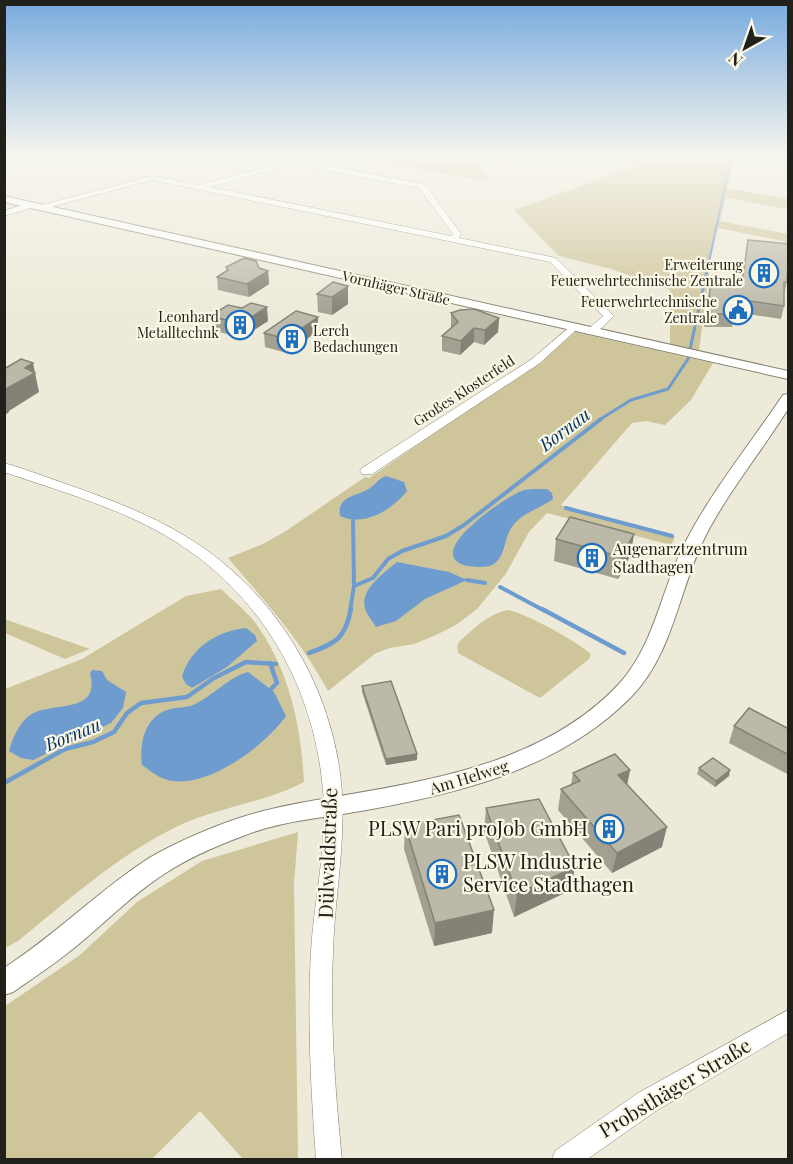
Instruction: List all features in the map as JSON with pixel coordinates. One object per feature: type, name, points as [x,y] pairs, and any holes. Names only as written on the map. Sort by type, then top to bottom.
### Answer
[{"type":"main road","name":"Vornhäger Straße","points":[[46,208],[789,375]]},
{"type":"main road","name":"Am Helweg","points":[[4,983],[57,947],[116,894],[154,867],[241,826],[290,814],[442,787],[508,766],[578,729],[613,702],[649,660],[659,639],[676,584],[696,539],[787,402]]},
{"type":"street","points":[[302,208],[553,260],[609,316],[591,332]]},
{"type":"street","points":[[438,208],[457,234],[454,239]]},
{"type":"street","name":"Großes Klosterfeld","points":[[366,471],[529,366],[572,328]]},
{"type":"street","name":"Dülwaldstraße","points":[[4,467],[148,521],[209,559],[256,601],[286,642],[315,700],[331,776],[333,807],[333,842],[322,949],[321,1009],[323,1099],[329,1160]]},
{"type":"street","name":"Probsthäger Straße","points":[[564,1160],[647,1102],[789,1021]]},
{"type":"shaded area","points":[[723,208],[720,221],[788,234],[788,242],[718,228],[713,243],[699,351],[670,344],[670,290],[611,269],[559,256],[514,210]]},
{"type":"shaded area","points":[[575,332],[713,363],[691,400],[665,425],[646,421],[632,423],[561,505],[675,537],[671,545],[547,513],[529,532],[505,575],[477,609],[456,625],[436,635],[414,644],[376,653],[328,691],[294,638],[228,558],[263,544],[286,531],[365,477],[369,478],[543,359]]},
{"type":"shaded area","points":[[221,589],[254,621],[276,658],[296,718],[304,782],[272,796],[186,822],[150,841],[110,867],[18,941],[5,948],[5,689],[82,659],[186,596]]},
{"type":"shaded area","points":[[509,610],[540,623],[575,642],[591,654],[589,659],[540,698],[458,653],[457,645],[461,640],[489,617]]},
{"type":"shaded area","points":[[5,618],[90,649],[65,659],[5,633]]},
{"type":"shaded area","points":[[298,832],[294,884],[298,1159],[243,1159],[200,1111],[152,1159],[5,1159],[5,1006],[80,955],[137,902],[202,861]]},
{"type":"water","points":[[386,476],[404,482],[407,491],[401,498],[386,510],[368,518],[349,519],[340,516],[340,509],[345,500],[365,491]]},
{"type":"water","points":[[547,489],[552,493],[553,499],[516,522],[509,531],[498,561],[485,567],[478,567],[467,566],[455,560],[453,550],[459,538],[486,513],[524,490]]},
{"type":"water","points":[[397,562],[449,572],[467,580],[425,599],[396,621],[376,627],[366,611],[365,596],[373,583]]},
{"type":"water","points":[[246,628],[255,635],[257,641],[227,667],[192,688],[186,684],[182,677],[191,658],[198,650],[215,637]]},
{"type":"water","points":[[92,670],[102,671],[107,680],[126,692],[123,708],[111,723],[33,760],[21,758],[9,751],[16,732],[30,715],[39,711],[72,705],[88,696]]},
{"type":"water","points":[[248,672],[274,692],[286,716],[263,741],[231,765],[195,780],[178,781],[162,778],[142,765],[143,739],[149,724],[155,717],[170,709],[193,705],[233,678]]},
{"type":"building","points":[[748,240],[789,244],[787,282],[784,282],[784,306],[736,299],[734,314],[707,314],[711,280],[742,284]]},
{"type":"building","points":[[244,258],[256,261],[259,268],[268,271],[247,284],[217,277],[228,270],[226,267]]},
{"type":"building","points":[[333,282],[348,286],[332,297],[317,294]]},
{"type":"building","points":[[251,303],[267,307],[250,318],[235,314],[226,320],[210,316],[228,305],[242,308]]},
{"type":"building","points":[[474,309],[499,318],[485,330],[474,328],[461,341],[442,336],[458,322],[451,313]]},
{"type":"building","points":[[296,311],[318,317],[286,339],[264,333]]},
{"type":"building","points":[[21,359],[33,363],[25,368],[35,373],[4,390],[4,369]]},
{"type":"building","points":[[570,517],[634,534],[621,557],[556,539]]},
{"type":"building","points":[[391,681],[417,754],[386,759],[362,686]]},
{"type":"building","points":[[749,708],[789,729],[789,755],[734,726]]},
{"type":"building","points":[[615,754],[630,770],[618,775],[667,827],[617,853],[561,789],[580,781],[573,773]]},
{"type":"building","points":[[713,758],[730,770],[716,781],[699,768]]},
{"type":"building","points":[[539,799],[575,867],[517,894],[486,808]]},
{"type":"building","name":"PLSW Industrie Service Stadthagen","points":[[459,815],[494,910],[435,923],[405,825]]},
{"type":"waterway","name":"Bornau","points":[[707,271],[720,208]]},
{"type":"waterway","name":"Bornau","points":[[599,420],[631,400],[668,389],[688,359],[707,270]]},
{"type":"waterway","name":"Bornau","points":[[354,586],[373,578],[388,559],[402,551],[446,536],[464,525],[601,419]]},
{"type":"waterway","points":[[566,508],[672,536]]},
{"type":"waterway","points":[[353,520],[354,586]]},
{"type":"waterway","points":[[467,580],[485,583]]},
{"type":"waterway","name":"Bornau","points":[[350,611],[354,586]]},
{"type":"waterway","points":[[500,587],[545,611]]},
{"type":"waterway","name":"Bornau","points":[[309,653],[333,643],[338,638],[346,627],[351,609]]},
{"type":"waterway","points":[[542,609],[624,653]]},
{"type":"waterway","name":"Bornau","points":[[4,783],[65,749],[93,742],[114,732],[127,713],[141,703],[187,697],[214,678],[246,662],[270,664]]},
{"type":"waterway","name":"Bornau","points":[[270,664],[276,664]]},
{"type":"waterway","points":[[270,664],[277,683],[271,689]]},
{"type":"place","name":"Erweiterung Feuerwehrtechnische Zentrale","points":[[764,273]]},
{"type":"place","name":"Feuerwehrtechnische Zentrale","points":[[738,310]]},
{"type":"place","name":"Leonhard Metalltechnk","points":[[240,325]]},
{"type":"place","name":"Lerch Bedachungen","points":[[292,339]]},
{"type":"place","name":"Augenarztzentrum Stadthagen","points":[[592,558]]},
{"type":"place","name":"PLSW Pari proJob GmbH","points":[[609,829]]},
{"type":"place","name":"PLSW Industrie Service Stadthagen","points":[[442,874]]}]
